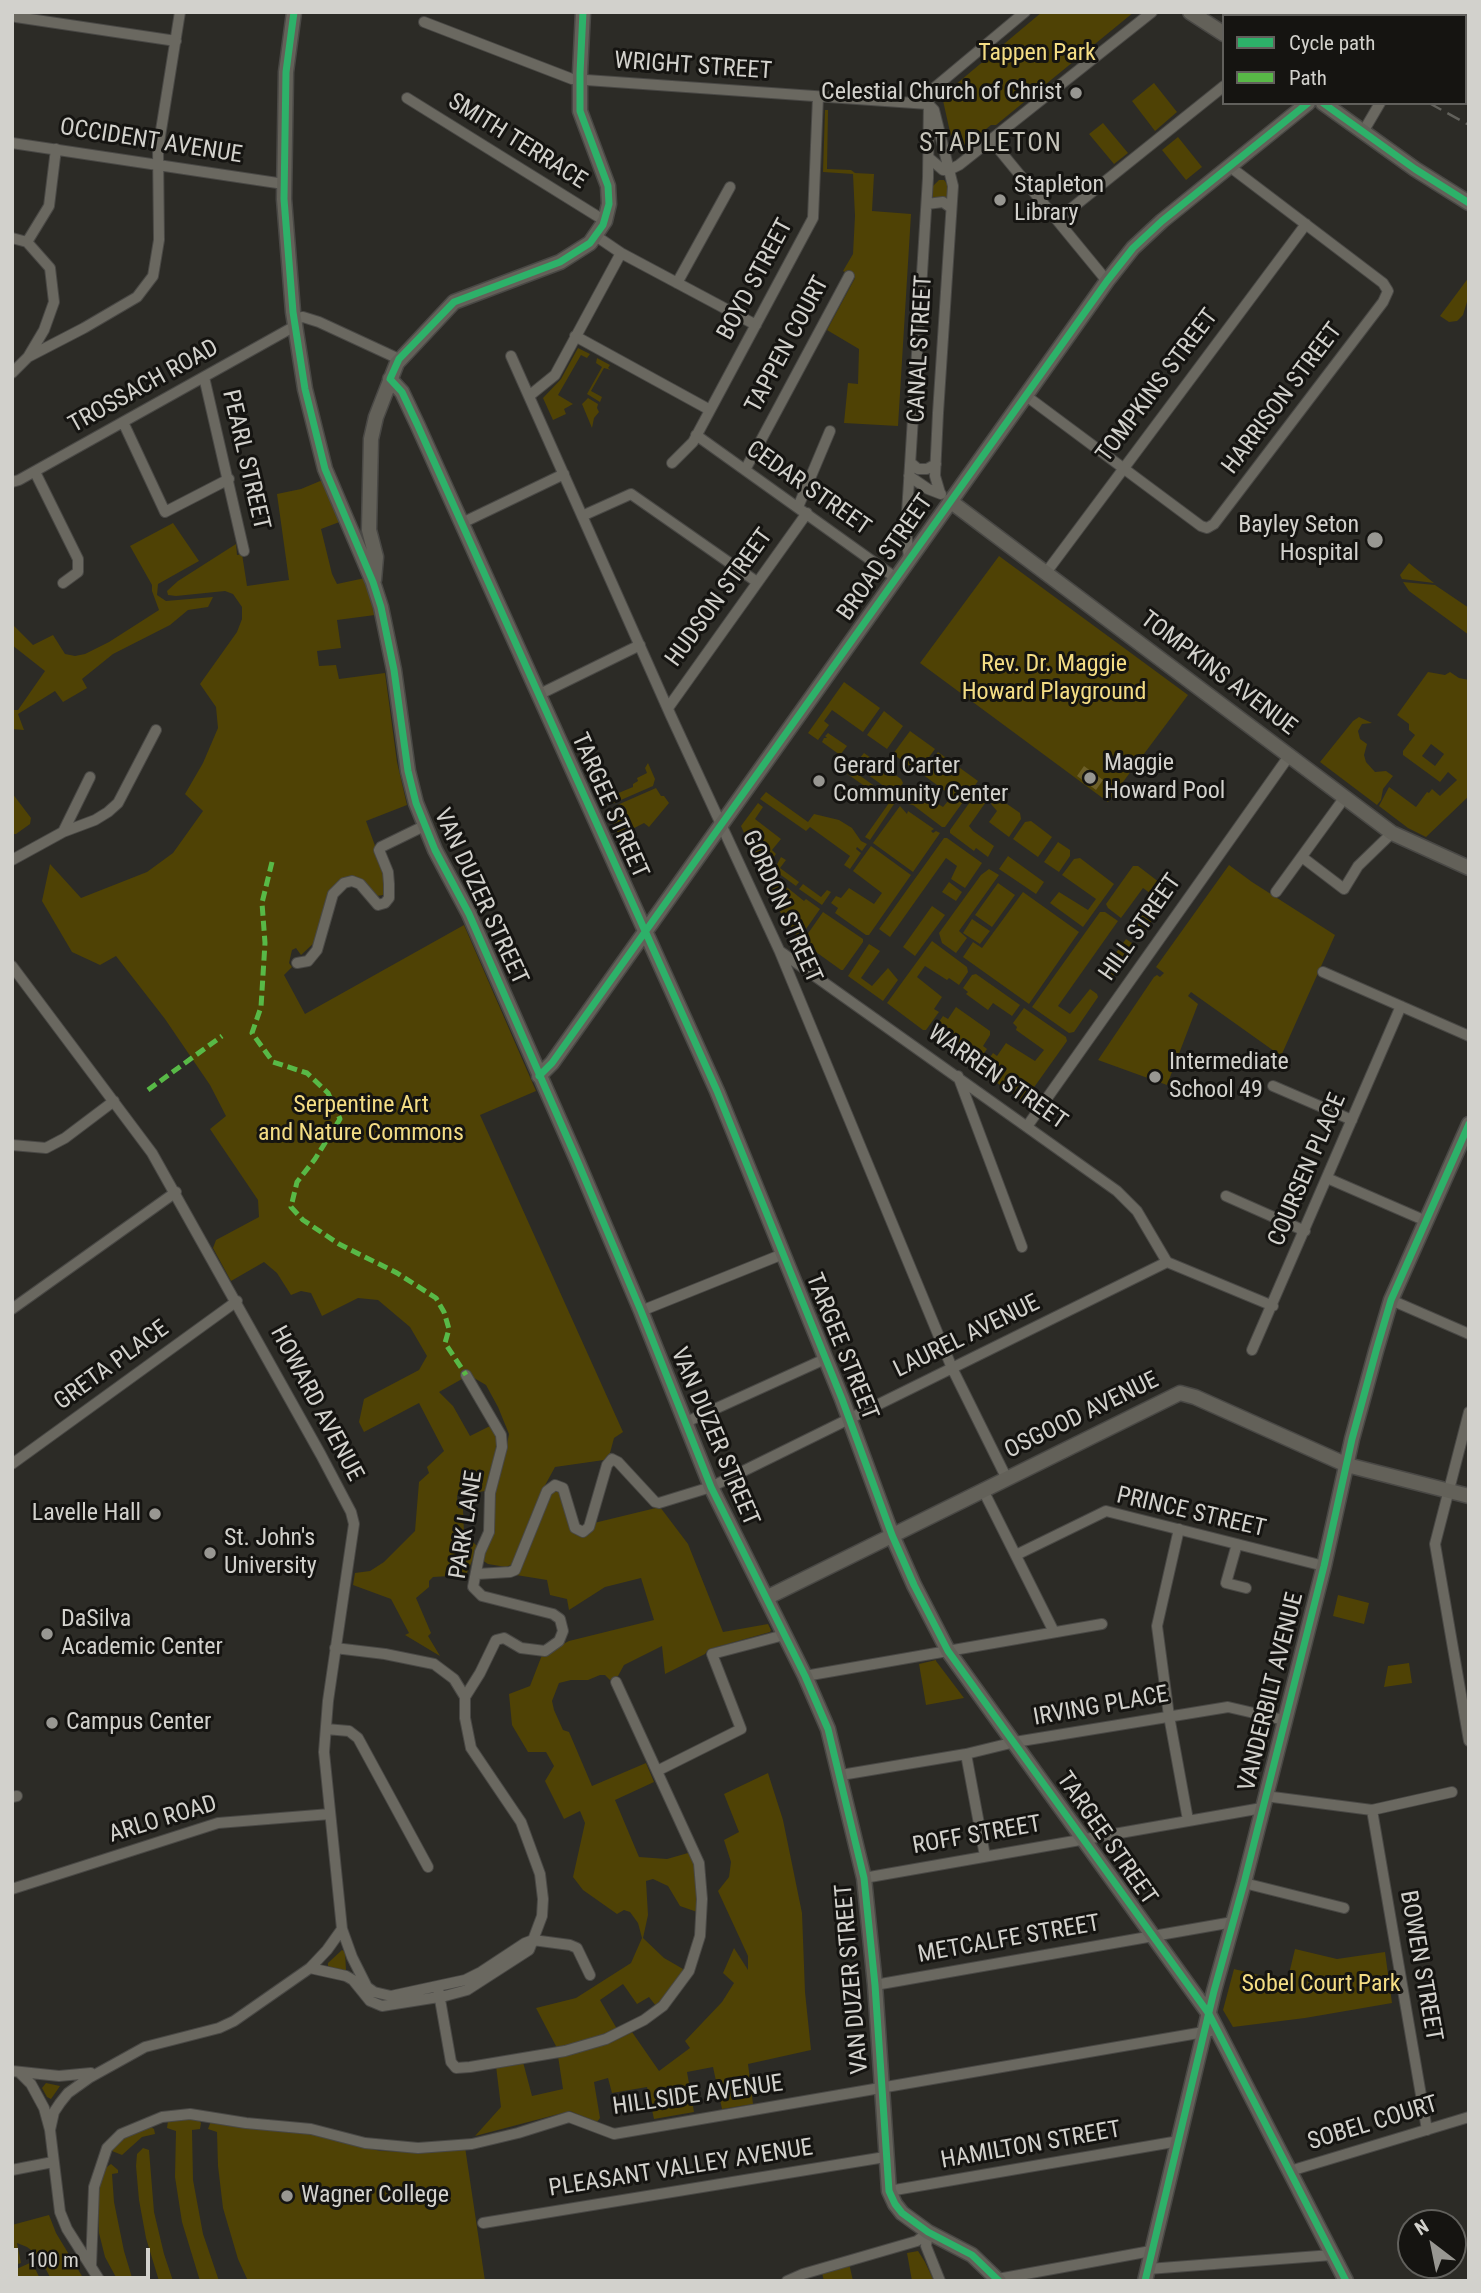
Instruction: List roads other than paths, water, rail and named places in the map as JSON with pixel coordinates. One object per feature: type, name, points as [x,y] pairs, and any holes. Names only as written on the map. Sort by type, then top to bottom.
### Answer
[{"type":"main road","points":[[294,12],[286,72],[284,221],[295,322],[305,389],[325,469],[373,582]]},
{"type":"main road","name":"VAN DUZER STREET","points":[[583,12],[580,80],[582,119],[608,186],[609,204],[605,221],[586,246],[554,265],[454,302],[399,359],[371,439],[369,530],[376,557],[373,582],[392,658],[410,780],[424,826],[469,914],[641,1311],[711,1487],[805,1676],[828,1729],[864,1878],[875,1984],[889,2192]]},
{"type":"main road","points":[[1191,12],[1222,33]]},
{"type":"main road","name":"BROAD STREET","points":[[539,1076],[550,1067],[897,578],[945,497],[1133,248],[1162,220],[1305,105]]},
{"type":"main road","points":[[1326,105],[1415,169],[1469,203]]},
{"type":"main road","name":"TARGEE STREET","points":[[390,379],[397,384],[404,396],[717,1091],[914,1585],[948,1651],[1209,2014],[1212,2031],[1290,2171],[1346,2281]]},
{"type":"main road","name":"TOMPKINS AVENUE","points":[[945,497],[1392,833],[1469,868]]},
{"type":"main road","name":"VANDERBILT AVENUE","points":[[1209,2014],[1391,1300],[1469,1124]]},
{"type":"main road","name":"OSGOOD AVENUE","points":[[766,1598],[1180,1393],[1195,1397],[1347,1465],[1469,1496]]},
{"type":"main road","points":[[1146,2275],[1179,2141],[1212,2031]]},
{"type":"main road","points":[[889,2192],[902,2213],[928,2232],[972,2255],[998,2280]]},
{"type":"street","points":[[28,357],[137,297],[153,276],[159,240],[157,165],[180,12]]},
{"type":"street","points":[[928,104],[929,95],[934,88],[1025,12]]},
{"type":"street","points":[[929,158],[938,167],[949,170],[992,141],[1152,12]]},
{"type":"street","points":[[16,17],[75,21],[176,41]]},
{"type":"street","name":"WRIGHT STREET","points":[[424,22],[551,72],[580,80],[928,104]]},
{"type":"street","points":[[1057,220],[1222,88]]},
{"type":"street","name":"BOYD STREET","points":[[672,463],[693,442],[813,218],[817,97]]},
{"type":"street","name":"SMITH TERRACE","points":[[407,98],[605,221]]},
{"type":"street","name":"CANAL STREET","points":[[909,559],[906,529],[927,204],[928,104]]},
{"type":"street","name":"CANAL STREET","points":[[928,104],[934,110],[953,186],[935,476],[945,497]]},
{"type":"street","points":[[1363,132],[1379,105]]},
{"type":"street","points":[[992,141],[1107,281]]},
{"type":"street","name":"OCCIDENT AVENUE","points":[[12,143],[284,184]]},
{"type":"street","points":[[27,242],[49,206],[56,149]]},
{"type":"street","points":[[1229,166],[1306,225]]},
{"type":"street","points":[[677,283],[730,187]]},
{"type":"street","points":[[927,204],[938,201],[950,207]]},
{"type":"street","name":"HARRISON STREET","points":[[1123,468],[1207,528],[1216,523],[1384,302],[1388,291],[1383,283],[1306,225]]},
{"type":"street","name":"TOMPKINS STREET","points":[[1045,574],[1306,225]]},
{"type":"street","points":[[596,236],[621,253],[756,325]]},
{"type":"street","points":[[12,238],[27,242],[50,268],[54,302],[44,330],[28,357],[12,373]]},
{"type":"street","points":[[529,396],[555,374],[621,253]]},
{"type":"street","name":"TAPPEN COURT","points":[[745,470],[849,276]]},
{"type":"street","points":[[295,322],[303,317],[319,322],[399,359]]},
{"type":"street","name":"TROSSACH ROAD","points":[[12,482],[204,377],[295,322]]},
{"type":"street","points":[[575,336],[710,410]]},
{"type":"street","name":"GORDON STREET","points":[[511,356],[639,645],[780,952],[952,1368],[1007,1479]]},
{"type":"street","name":"PEARL STREET","points":[[204,377],[244,551]]},
{"type":"street","points":[[1025,394],[1123,468]]},
{"type":"street","points":[[123,422],[165,512],[229,479]]},
{"type":"street","name":"HUDSON STREET","points":[[668,708],[757,582],[802,510],[830,432]]},
{"type":"street","name":"CEDAR STREET","points":[[696,435],[897,578]]},
{"type":"street","points":[[911,463],[918,469],[927,469],[936,464]]},
{"type":"street","points":[[34,472],[79,559],[78,572],[63,583]]},
{"type":"street","points":[[462,523],[564,474]]},
{"type":"street","points":[[909,476],[945,497]]},
{"type":"street","points":[[582,516],[631,494],[757,582]]},
{"type":"street","points":[[538,695],[639,645]]},
{"type":"street","points":[[12,860],[63,832],[95,820],[118,803],[156,730]]},
{"type":"street","name":"HILL STREET","points":[[1028,1125],[1289,756]]},
{"type":"street","points":[[63,832],[90,777]]},
{"type":"street","points":[[1276,892],[1345,797]]},
{"type":"street","points":[[298,963],[308,961],[317,950],[333,894],[344,883],[352,881],[360,884],[378,905],[385,903],[389,898],[388,872],[379,850],[424,826]]},
{"type":"street","points":[[1301,857],[1344,889],[1358,866],[1392,833]]},
{"type":"street","name":"WARREN STREET","points":[[780,952],[1028,1125],[1118,1192],[1137,1211],[1167,1262]]},
{"type":"street","name":"HOWARD AVENUE","points":[[12,966],[152,1153],[237,1301],[351,1512],[354,1524],[335,1648],[324,1752],[342,1929],[360,1982]]},
{"type":"street","points":[[1323,972],[1469,1036]]},
{"type":"street","name":"COURSEN PLACE","points":[[1252,1350],[1401,1006]]},
{"type":"street","points":[[958,1076],[1022,1247]]},
{"type":"street","points":[[1273,1086],[1352,1121]]},
{"type":"street","points":[[12,1145],[46,1147],[65,1138],[114,1101]]},
{"type":"street","points":[[1327,1178],[1426,1221]]},
{"type":"street","points":[[12,1309],[176,1192]]},
{"type":"street","points":[[1226,1196],[1305,1231]]},
{"type":"street","points":[[641,1311],[783,1254]]},
{"type":"street","points":[[1167,1262],[1273,1306]]},
{"type":"street","name":"LAUREL AVENUE","points":[[477,1574],[516,1570],[547,1491],[555,1485],[563,1488],[575,1528],[583,1532],[586,1530],[607,1465],[612,1459],[618,1462],[655,1502],[711,1487],[1167,1262]]},
{"type":"street","points":[[1391,1300],[1469,1334]]},
{"type":"street","name":"GRETA PLACE","points":[[12,1464],[237,1301]]},
{"type":"street","points":[[684,1423],[825,1359]]},
{"type":"street","name":"PARK LANE","points":[[465,1697],[496,1640],[504,1637],[521,1648],[545,1651],[559,1641],[563,1631],[560,1619],[554,1614],[505,1603],[478,1593],[473,1587],[489,1532],[490,1493],[502,1447],[501,1435],[466,1375]]},
{"type":"street","points":[[1469,1412],[1435,1544],[1469,1741]]},
{"type":"street","points":[[984,1490],[1054,1632]]},
{"type":"street","name":"PRINCE STREET","points":[[1016,1555],[1106,1511],[1324,1566]]},
{"type":"street","points":[[1179,1530],[1157,1626],[1169,1716],[1188,1820]]},
{"type":"street","points":[[1237,1544],[1226,1583],[1246,1588]]},
{"type":"street","points":[[805,1676],[1102,1624]]},
{"type":"street","points":[[657,1771],[741,1729],[712,1654],[784,1635]]},
{"type":"street","points":[[335,1648],[434,1664],[454,1679],[465,1697],[465,1718],[471,1748],[521,1822],[540,1874],[542,1916],[533,1940]]},
{"type":"street","points":[[439,1992],[453,2066],[470,2067],[565,2051],[606,2039],[663,2006],[689,1971],[700,1936],[702,1899],[699,1863],[616,1682]]},
{"type":"street","name":"IRVING PLACE","points":[[841,1775],[966,1754],[1015,1742],[1228,1707],[1284,1720]]},
{"type":"street","points":[[326,1729],[349,1731],[358,1738],[428,1867]]},
{"type":"street","points":[[966,1754],[985,1856]]},
{"type":"street","name":"ROFF STREET","points":[[864,1878],[1188,1820],[1264,1802],[1372,1810],[1452,1792]]},
{"type":"street","name":"BOWEN STREET","points":[[1372,1810],[1427,2130]]},
{"type":"street","name":"ARLO ROAD","points":[[13,1888],[218,1823],[330,1814]]},
{"type":"street","points":[[1244,1883],[1344,1909]]},
{"type":"street","name":"METCALFE STREET","points":[[875,1984],[1233,1922]]},
{"type":"street","points":[[50,2130],[54,2112],[77,2086],[145,2047],[219,2028],[234,2021],[310,1968],[342,1929]]},
{"type":"street","points":[[310,1968],[346,1976],[382,1995],[459,1993],[525,1943],[533,1940],[577,1948],[590,1975]]},
{"type":"street","name":"HILLSIDE AVENUE","points":[[91,2266],[93,2194],[107,2148],[121,2134],[162,2117],[190,2114],[311,2129],[365,2143],[431,2147],[471,2144],[499,2138],[569,2117],[614,2134],[1212,2031]]},
{"type":"street","points":[[16,2072],[77,2076],[101,2070]]},
{"type":"street","points":[[16,2072],[38,2094],[50,2130],[60,2212],[76,2246],[100,2281]]},
{"type":"street","name":"SOBEL COURT","points":[[1290,2171],[1469,2117]]},
{"type":"street","name":"HAMILTON STREET","points":[[889,2192],[1179,2141]]},
{"type":"street","name":"PLEASANT VALLEY AVENUE","points":[[483,2223],[885,2157]]},
{"type":"street","points":[[12,2170],[52,2162]]},
{"type":"street","points":[[787,2281],[917,2241],[928,2232]]},
{"type":"street","points":[[928,2232],[926,2246],[940,2281]]},
{"type":"street","points":[[998,2280],[1151,2251]]},
{"type":"street","points":[[1146,2275],[1332,2255]]},
{"type":"railway","points":[[1433,105],[1469,125]]},
{"type":"place","name":"Celestial Church of Christ","points":[[1076,93]]},
{"type":"place","name":"Stapleton Library","points":[[1000,200]]},
{"type":"place","name":"Bayley Seton Hospital","points":[[1375,540]]},
{"type":"place","name":"Maggie Howard Pool","points":[[1090,778]]},
{"type":"place","name":"Gerard Carter Community Center","points":[[819,781]]},
{"type":"place","name":"Intermediate School 49","points":[[1155,1077]]},
{"type":"place","name":"Lavelle Hall","points":[[155,1514]]},
{"type":"place","name":"St. John's University","points":[[210,1553]]},
{"type":"place","name":"DaSilva Academic Center","points":[[47,1634]]},
{"type":"place","name":"Campus Center","points":[[52,1723]]},
{"type":"place","name":"Wagner College","points":[[287,2196]]},
{"type":"district","name":"STAPLETON","points":[[991,144]]},
{"type":"park label","name":"Tappen Park","points":[[1037,54]]},
{"type":"park label","name":"Rev. Dr. Maggie Howard Playground","points":[[1054,679]]},
{"type":"park label","name":"Serpentine Art and Nature Commons","points":[[361,1120]]},
{"type":"park label","name":"Sobel Court Park","points":[[1321,1985]]}]
